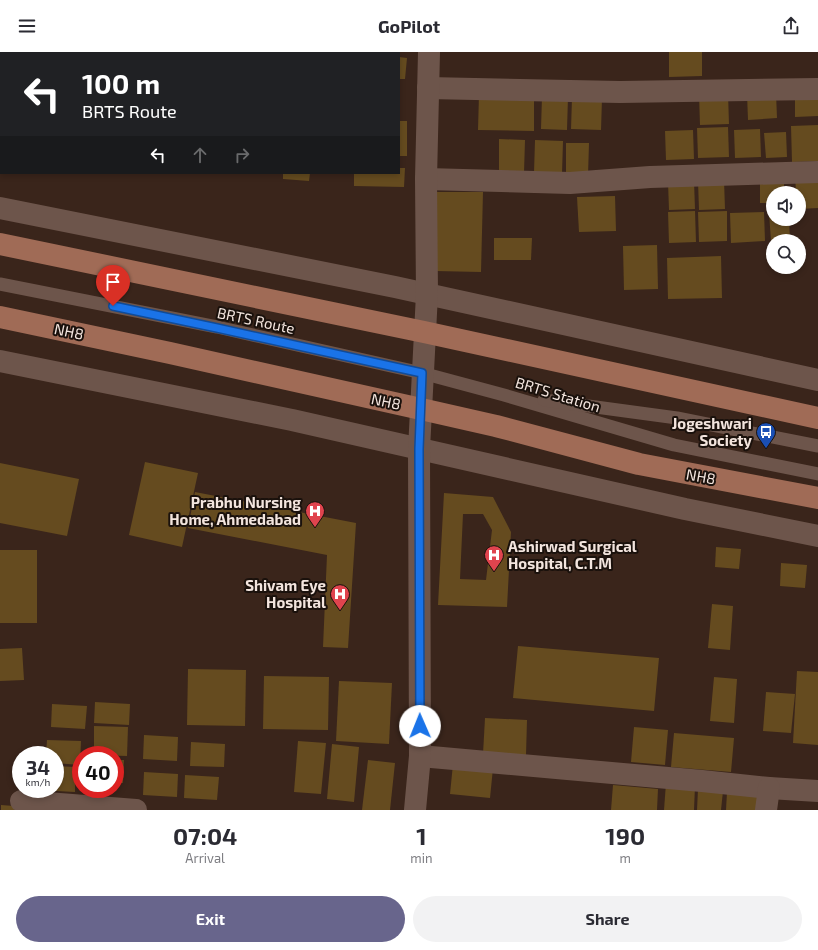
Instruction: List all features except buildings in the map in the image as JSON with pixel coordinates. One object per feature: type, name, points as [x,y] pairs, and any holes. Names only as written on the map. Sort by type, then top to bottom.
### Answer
[{"type":"main road","points":[[0,244],[424,332],[818,418]]},
{"type":"main road","name":"NH8","points":[[0,317],[170,352],[421,408],[496,426],[639,464],[818,498]]},
{"type":"street","points":[[415,810],[420,756],[419,449],[427,294],[426,179],[430,52]]},
{"type":"street","points":[[428,88],[620,92],[818,89]]},
{"type":"street","points":[[426,179],[570,183],[650,176],[818,172]]},
{"type":"street","points":[[0,208],[427,294],[818,380]]},
{"type":"street","points":[[0,361],[292,420],[685,509],[818,536]]},
{"type":"street","points":[[420,756],[687,779],[769,788],[818,791]]},
{"type":"street","points":[[766,810],[769,788]]},
{"type":"street","points":[[21,801],[136,810]]},
{"type":"lane","name":"BRTS Route","points":[[0,284],[217,328],[422,373],[504,395]]},
{"type":"lane","name":"BRTS Station","points":[[504,395],[677,418],[818,446]]},
{"type":"lane","name":"BRTS Station","points":[[504,395],[674,445],[818,474]]},
{"type":"place","name":"Jogeshwari Society","points":[[766,449]]},
{"type":"place","name":"Prabhu Nursing Home, Ahmedabad","points":[[315,528]]},
{"type":"place","name":"Ashirwad Surgical Hospital, C.T.M","points":[[494,572]]},
{"type":"place","name":"Shivam Eye Hospital","points":[[340,611]]},
{"type":"route","points":[[113,306],[422,373],[419,449],[420,726]]}]
